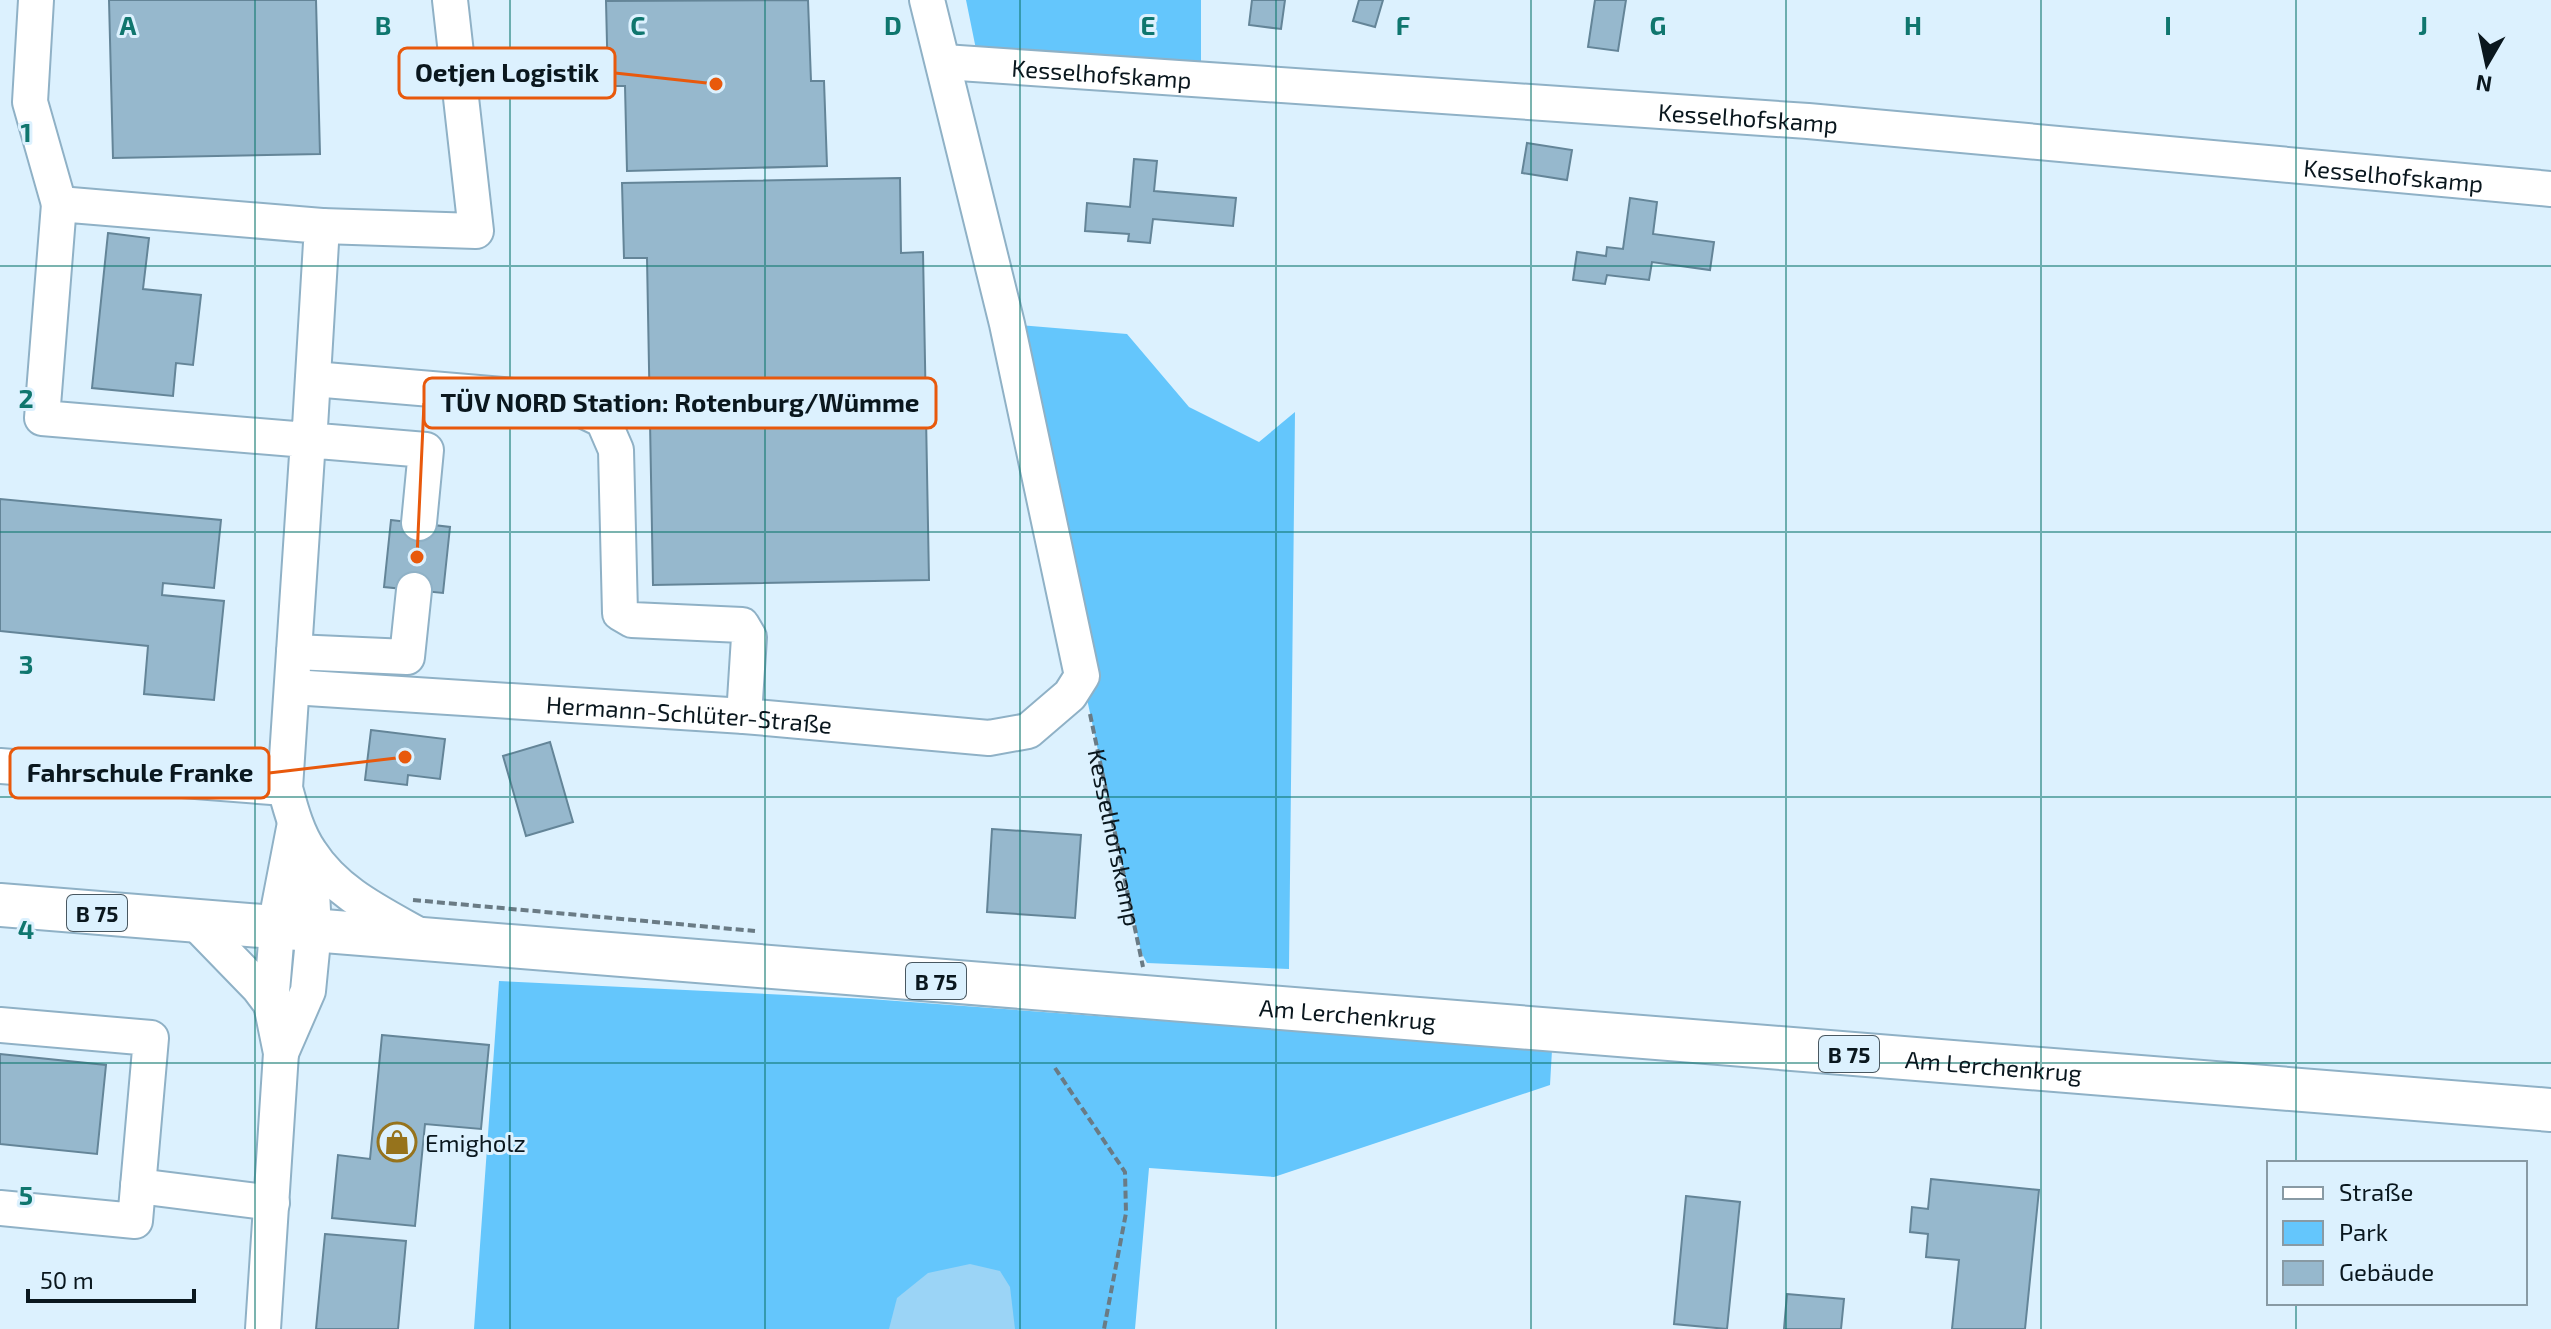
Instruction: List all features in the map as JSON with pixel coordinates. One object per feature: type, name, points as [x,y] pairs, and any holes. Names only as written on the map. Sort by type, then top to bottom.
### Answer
[{"type":"main road","name":"B 75","points":[[0,905],[1148,998]]},
{"type":"main road","name":"Am Lerchenkrug","points":[[1148,998],[2551,1110]]},
{"type":"street","points":[[36,0],[30,102],[59,204],[42,418],[426,450],[419,523]]},
{"type":"street","points":[[59,204],[322,226],[476,231],[450,0]]},
{"type":"street","points":[[927,0],[1007,324],[1076,686]]},
{"type":"street","name":"Kesselhofskamp","points":[[944,62],[1808,121],[2551,189]]},
{"type":"street","points":[[322,226],[285,788],[295,823],[310,853],[350,896],[424,938]]},
{"type":"street","points":[[313,379],[561,400],[603,420],[616,450],[620,613],[632,620],[742,625],[749,637],[744,716]]},
{"type":"street","points":[[294,652],[407,657],[414,590]]},
{"type":"street","name":"Hermann-Schlüter-Straße","points":[[292,687],[744,716],[989,738],[1028,731],[1076,686]]},
{"type":"street","points":[[0,766],[285,788]]},
{"type":"street","points":[[281,1053],[308,991],[295,928],[295,823]]},
{"type":"street","points":[[271,1004],[295,928],[310,853]]},
{"type":"street","points":[[193,920],[271,1004],[281,1053],[263,1329]]},
{"type":"street","points":[[0,1025],[151,1038],[135,1221],[0,1208]]},
{"type":"street","points":[[138,1186],[272,1203]]},
{"type":"path","name":"Kesselhofskamp","points":[[1076,686],[1139,938],[1148,998]]},
{"type":"path","points":[[1055,1068],[1125,1172],[1126,1213],[1104,1329]]},
{"type":"green space","points":[[966,0],[1201,0],[1201,79],[979,64]]},
{"type":"green space","points":[[1007,324],[1127,334],[1189,407],[1259,442],[1295,412],[1289,969],[1147,963],[1141,952]]},
{"type":"green space","points":[[499,981],[870,999],[1552,1050],[1550,1085],[1274,1177],[1149,1168],[1135,1329],[474,1329]]},
{"type":"shaded area","points":[[970,1264],[1000,1271],[1010,1287],[1015,1329],[889,1329],[897,1298],[928,1273]]},
{"type":"building","points":[[109,0],[316,0],[320,154],[113,158]]},
{"type":"building","points":[[808,0],[811,81],[824,81],[827,166],[627,171],[625,86],[608,86],[606,1]]},
{"type":"building","points":[[1252,0],[1285,0],[1281,29],[1249,25]]},
{"type":"building","points":[[1359,0],[1383,0],[1375,27],[1353,21]]},
{"type":"building","points":[[1595,0],[1626,0],[1618,51],[1588,47]]},
{"type":"building","points":[[1527,143],[1572,150],[1567,180],[1522,173]]},
{"type":"building","points":[[1134,159],[1157,161],[1154,191],[1236,198],[1233,226],[1153,219],[1150,243],[1128,241],[1129,234],[1085,231],[1087,203],[1130,207]]},
{"type":"building","points":[[900,178],[901,253],[923,252],[929,580],[653,585],[647,258],[624,258],[622,183]]},
{"type":"building","points":[[1630,198],[1657,202],[1653,234],[1714,242],[1710,270],[1652,262],[1649,280],[1607,275],[1605,284],[1573,280],[1577,252],[1606,256],[1607,247],[1623,249]]},
{"type":"building","points":[[108,233],[149,238],[143,289],[201,295],[193,365],[176,363],[173,396],[92,388]]},
{"type":"building","points":[[0,499],[221,520],[214,588],[163,583],[162,595],[224,601],[214,700],[144,694],[148,646],[0,631]]},
{"type":"building","points":[[391,520],[450,527],[443,593],[384,587]]},
{"type":"building","points":[[371,730],[445,739],[440,779],[408,775],[407,785],[365,780]]},
{"type":"building","points":[[550,742],[573,822],[526,836],[503,756]]},
{"type":"building","points":[[992,829],[1081,835],[1075,918],[987,912]]},
{"type":"building","name":"Emigholz","points":[[382,1035],[489,1045],[481,1129],[425,1124],[415,1226],[332,1218],[338,1155],[370,1159]]},
{"type":"building","points":[[0,1054],[106,1065],[97,1154],[0,1144]]},
{"type":"building","points":[[1931,1179],[2039,1190],[2025,1329],[1952,1329],[1959,1260],[1926,1257],[1928,1234],[1910,1232],[1912,1207],[1928,1209]]},
{"type":"building","points":[[1686,1196],[1740,1202],[1727,1329],[1674,1324]]},
{"type":"building","points":[[325,1234],[406,1241],[398,1329],[316,1329]]},
{"type":"building","points":[[1787,1294],[1844,1299],[1841,1329],[1784,1329]]},
{"type":"place","name":"Oetjen Logistik","points":[[716,84]]},
{"type":"place","name":"TÜV NORD Station: Rotenburg/Wümme","points":[[417,557]]},
{"type":"place","name":"Fahrschule Franke","points":[[405,757]]},
{"type":"place","name":"Emigholz","points":[[397,1142]]}]
